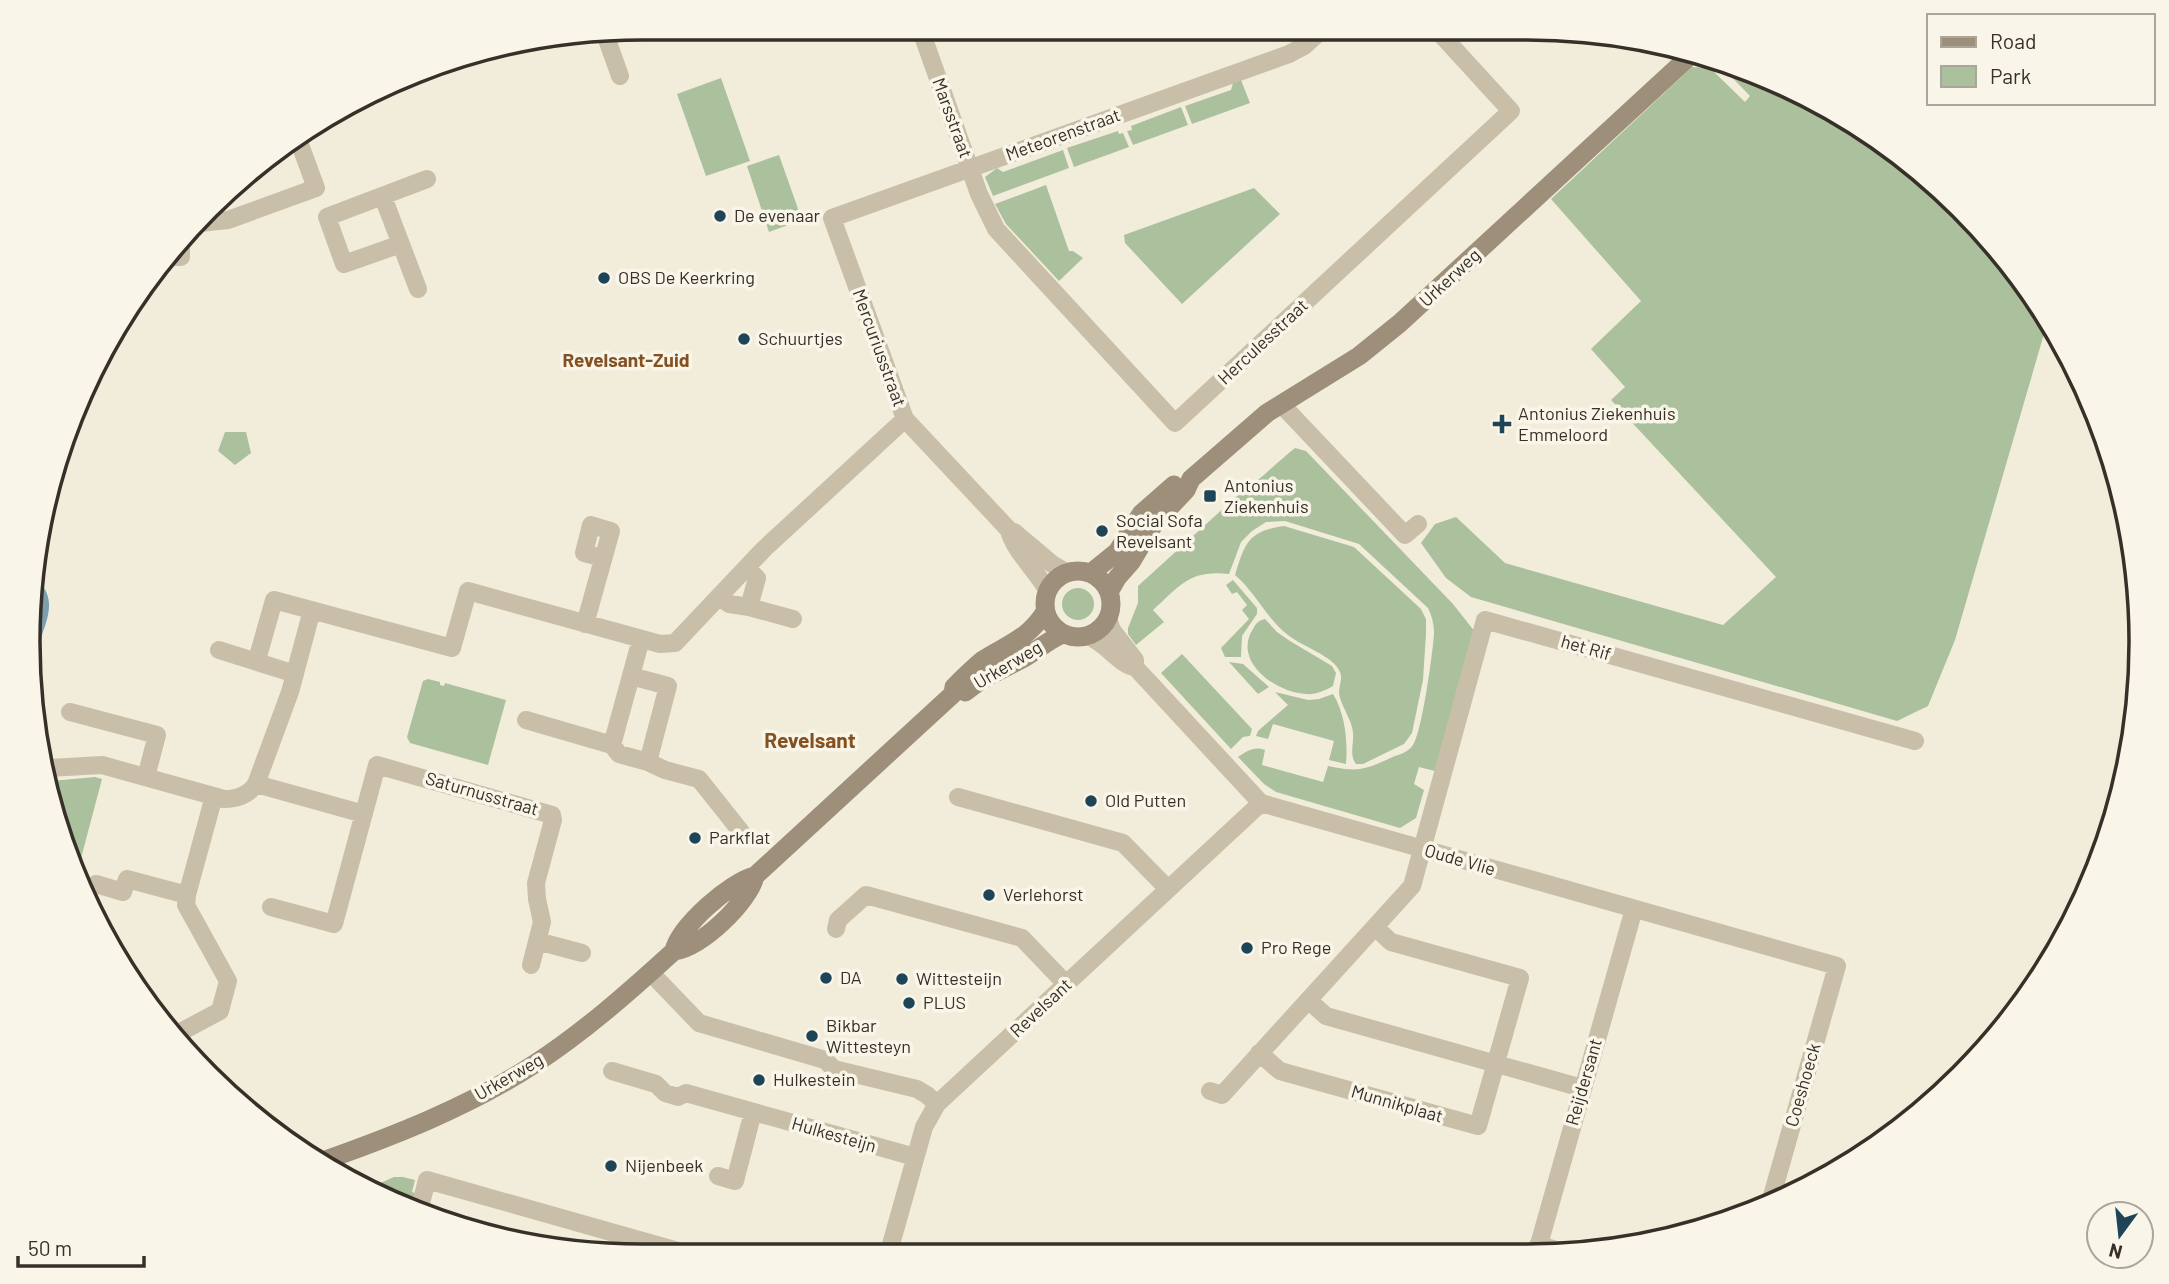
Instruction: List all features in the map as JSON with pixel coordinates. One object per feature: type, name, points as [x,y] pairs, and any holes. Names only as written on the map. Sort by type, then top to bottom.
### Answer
[{"type":"main road","name":"Urkerweg","points":[[1109,592],[1154,524],[1186,490],[1191,478],[1281,404],[1359,356],[1400,323],[1684,61]]},
{"type":"main road","name":"Urkerweg","points":[[1091,573],[1120,549],[1146,509],[1177,481],[1191,478]]},
{"type":"main road","points":[[1079,570],[1091,573],[1102,581],[1109,592],[1111,606],[1108,619],[1099,630],[1087,636],[1063,634],[1052,625],[1045,612],[1047,590],[1055,579],[1066,572],[1079,570]]},
{"type":"main road","name":"Urkerweg","points":[[332,1157],[433,1118],[532,1066],[587,1027],[674,951],[683,951],[721,923],[739,905],[753,885],[755,876],[953,694],[954,687],[976,666],[1022,639],[1045,612]]},
{"type":"main road","name":"Urkerweg","points":[[953,694],[961,695],[987,675],[1020,660],[1044,643],[1063,634]]},
{"type":"street","name":"Marsstraat","points":[[924,40],[970,168]]},
{"type":"street","name":"Meteorenstraat","points":[[845,252],[832,218],[1276,59],[1298,40]]},
{"type":"street","name":"Herculesstraat","points":[[970,168],[986,213],[1001,236],[1175,423],[1511,111],[1446,40]]},
{"type":"street","points":[[608,42],[620,76]]},
{"type":"street","points":[[211,222],[228,220],[316,188],[302,147]]},
{"type":"street","points":[[327,217],[427,179]]},
{"type":"street","points":[[312,190],[327,217],[344,264],[401,244]]},
{"type":"street","points":[[383,197],[418,289]]},
{"type":"street","name":"Mercuriusstraat","points":[[845,252],[905,419],[1009,530],[1017,532],[1052,564],[1066,572]]},
{"type":"street","points":[[1281,404],[1405,535],[1418,524]]},
{"type":"street","points":[[257,660],[274,600],[452,648],[468,592],[660,644],[676,643],[764,549],[905,419]]},
{"type":"street","name":"Mercuriusstraat","points":[[1009,530],[1010,539],[1047,590]]},
{"type":"street","points":[[585,624],[603,558]]},
{"type":"street","points":[[747,568],[757,578],[749,607]]},
{"type":"street","points":[[720,597],[729,604],[793,619]]},
{"type":"street","points":[[54,768],[95,765],[226,799],[238,797],[251,790],[256,784],[290,692],[312,610]]},
{"type":"street","points":[[1108,619],[1112,630],[1135,660],[1135,667],[1261,803]]},
{"type":"street","name":"het Rif","points":[[1421,848],[1485,620],[1914,741]]},
{"type":"street","points":[[1087,636],[1102,643],[1128,667],[1135,667]]},
{"type":"street","points":[[612,745],[641,639]]},
{"type":"street","points":[[219,650],[295,674]]},
{"type":"street","points":[[631,676],[668,686],[648,762]]},
{"type":"street","points":[[70,712],[157,735],[146,777]]},
{"type":"street","points":[[526,720],[612,745],[619,754],[699,779],[742,833]]},
{"type":"street","name":"Saturnusstraat","points":[[271,907],[334,924],[377,765],[550,814],[553,820],[536,887],[542,920],[531,965]]},
{"type":"street","points":[[256,784],[364,814]]},
{"type":"street","points":[[183,1030],[220,1010],[228,981],[186,905],[214,796]]},
{"type":"street","points":[[958,797],[1123,844],[1168,889]]},
{"type":"street","name":"Oude Vlie","points":[[1261,803],[1837,967]]},
{"type":"street","name":"Revelsant","points":[[891,1244],[927,1119],[937,1104],[1261,803]]},
{"type":"street","points":[[1210,1091],[1222,1095],[1412,886],[1421,848]]},
{"type":"street","points":[[96,884],[123,892],[127,879],[187,895]]},
{"type":"street","points":[[836,929],[838,920],[866,895],[1022,938],[1066,984]]},
{"type":"street","name":"Reijdersant","points":[[1539,1243],[1633,909]]},
{"type":"street","name":"Munnikplaat","points":[[1259,1053],[1280,1071],[1478,1126],[1520,978],[1391,942],[1375,927]]},
{"type":"street","points":[[537,941],[582,953]]},
{"type":"street","name":"Coeshoeck","points":[[1774,1191],[1837,967]]},
{"type":"street","points":[[651,973],[699,1023],[825,1060],[834,1069],[917,1089],[937,1104]]},
{"type":"street","points":[[1308,1000],[1326,1016],[1583,1088]]},
{"type":"street","name":"Hulkesteijn","points":[[612,1071],[656,1084],[665,1093],[678,1097],[686,1093],[915,1157]]},
{"type":"street","points":[[718,1176],[734,1181],[753,1112]]},
{"type":"street","points":[[421,1202],[427,1180],[653,1244]]},
{"type":"green space","points":[[1692,67],[1712,69],[1745,102],[1750,96],[1731,76],[1793,102],[1828,121],[1893,165],[1924,190],[1953,216],[1979,245],[2044,334],[1955,640],[1928,706],[1897,721],[1471,597],[1446,578],[1421,543],[1435,524],[1456,517],[1505,563],[1723,625],[1776,577],[1611,400],[1625,387],[1591,349],[1641,301],[1551,199]]},
{"type":"green space","points":[[721,78],[750,161],[706,176],[677,94]]},
{"type":"green space","points":[[1241,80],[1250,103],[1192,124],[1185,106],[1231,90],[1233,83]]},
{"type":"green space","points":[[1181,107],[1188,125],[1133,145],[1127,131],[1132,130],[1131,126]]},
{"type":"green space","points":[[1118,131],[1119,134],[1123,133],[1129,147],[1074,167],[1067,148]]},
{"type":"green space","points":[[1063,150],[1069,168],[993,196],[985,177],[997,168],[1003,172]]},
{"type":"green space","points":[[779,155],[802,220],[769,232],[747,166]]},
{"type":"green space","points":[[1046,185],[1069,251],[1083,258],[1059,281],[1006,224],[995,204]]},
{"type":"green space","points":[[1254,188],[1280,214],[1182,304],[1125,243],[1124,235]]},
{"type":"green space","points":[[225,432],[246,432],[251,453],[235,465],[218,451]]},
{"type":"green space","points":[[1295,448],[1306,451],[1453,604],[1475,632],[1435,771],[1419,767],[1414,784],[1424,790],[1416,818],[1400,828],[1276,792],[1264,784],[1238,757],[1254,749],[1265,750],[1262,765],[1323,782],[1328,766],[1363,768],[1403,753],[1413,745],[1427,691],[1433,620],[1428,608],[1359,544],[1285,521],[1266,522],[1241,542],[1229,574],[1204,574],[1186,581],[1153,610],[1164,622],[1136,645],[1128,634],[1138,603],[1138,586],[1237,496]]},
{"type":"green space","points":[[1284,526],[1354,547],[1421,609],[1426,619],[1423,680],[1412,733],[1404,744],[1363,764],[1356,764],[1353,757],[1352,728],[1340,698],[1341,677],[1337,666],[1280,628],[1235,575],[1245,547],[1255,535]]},
{"type":"green space","points":[[1233,580],[1257,608],[1257,614],[1242,636],[1241,657],[1225,657],[1221,648],[1249,619],[1242,610],[1247,605],[1237,592],[1232,594],[1226,585]]},
{"type":"green space","points":[[1078,588],[1089,593],[1094,604],[1089,615],[1078,620],[1067,615],[1062,604],[1067,593]]},
{"type":"green space","points":[[1265,619],[1277,632],[1332,666],[1336,673],[1333,686],[1313,694],[1294,692],[1282,688],[1260,673],[1248,653],[1248,641],[1256,624]]},
{"type":"green space","points":[[1182,654],[1252,729],[1250,736],[1243,737],[1231,749],[1161,673]]},
{"type":"green space","points":[[1229,662],[1243,664],[1269,687],[1258,694]]},
{"type":"green space","points":[[428,679],[440,682],[440,685],[444,686],[445,683],[506,700],[488,765],[410,743],[407,737],[423,681]]},
{"type":"green space","points":[[1275,692],[1308,700],[1333,694],[1345,728],[1346,764],[1329,760],[1334,741],[1273,724],[1268,739],[1256,736],[1258,731],[1288,705]]},
{"type":"green space","points":[[95,777],[102,779],[81,859],[72,835],[57,780]]},
{"type":"green space","points":[[394,1177],[415,1180],[412,1192],[417,1194],[415,1199],[412,1198],[379,1183]]},
{"type":"water","points":[[43,587],[49,599],[40,641]]},
{"type":"place","name":"De evenaar","points":[[720,216]]},
{"type":"place","name":"OBS De Keerkring","points":[[604,278]]},
{"type":"place","name":"Schuurtjes","points":[[744,339]]},
{"type":"place","name":"Antonius Ziekenhuis Emmeloord","points":[[1502,424]]},
{"type":"place","name":"Antonius Ziekenhuis","points":[[1210,496]]},
{"type":"place","name":"Social Sofa Revelsant","points":[[1102,531]]},
{"type":"place","name":"Old Putten","points":[[1091,801]]},
{"type":"place","name":"Parkflat","points":[[695,838]]},
{"type":"place","name":"Verlehorst","points":[[989,895]]},
{"type":"place","name":"Pro Rege","points":[[1247,948]]},
{"type":"place","name":"DA","points":[[826,978]]},
{"type":"place","name":"Wittesteijn","points":[[902,979]]},
{"type":"place","name":"PLUS","points":[[909,1003]]},
{"type":"place","name":"Bikbar Wittesteyn","points":[[812,1036]]},
{"type":"place","name":"Hulkestein","points":[[759,1080]]},
{"type":"place","name":"Nijenbeek","points":[[611,1166]]},
{"type":"district","name":"Revelsant-Zuid","points":[[626,360]]},
{"type":"district","name":"Revelsant","points":[[810,741]]}]
